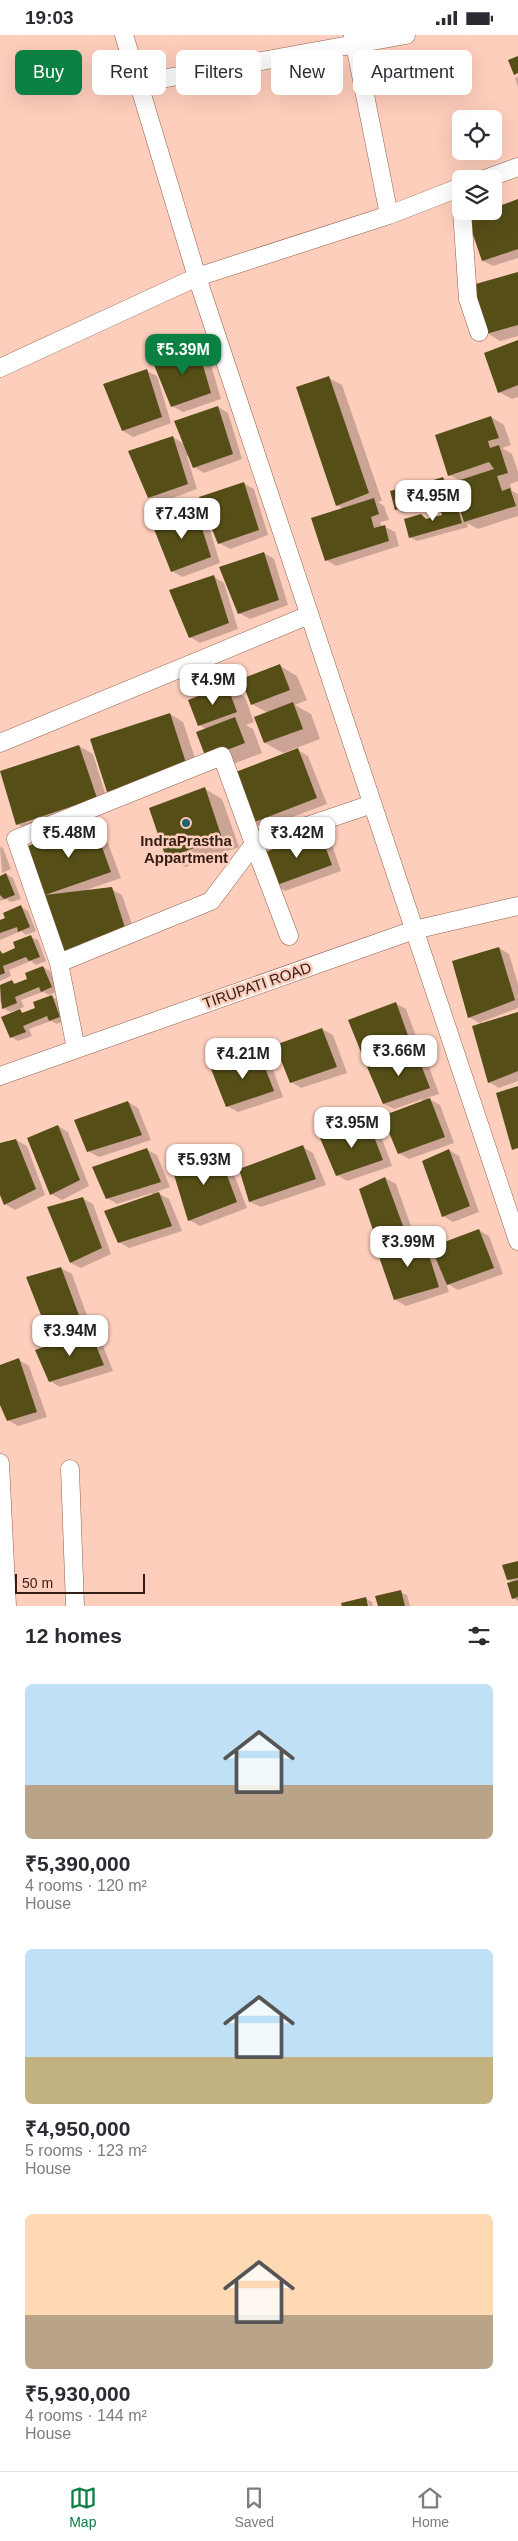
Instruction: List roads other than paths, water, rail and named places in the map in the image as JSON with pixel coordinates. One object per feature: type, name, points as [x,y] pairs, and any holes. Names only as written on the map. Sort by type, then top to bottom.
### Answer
[{"type":"street","points":[[124,35],[129,50]]},
{"type":"street","points":[[166,78],[354,40],[406,35]]},
{"type":"street","points":[[354,40],[389,215]]},
{"type":"street","points":[[143,95],[197,277],[518,1241]]},
{"type":"street","points":[[502,173],[518,167]]},
{"type":"street","points":[[0,369],[197,277],[389,215],[452,190]]},
{"type":"street","points":[[462,220],[468,299],[479,332]]},
{"type":"street","points":[[0,743],[309,615]]},
{"type":"street","points":[[76,1049],[59,963],[16,839],[222,756],[289,936]]},
{"type":"street","points":[[59,963],[211,901],[254,844],[372,804]]},
{"type":"street","name":"TIRUPATI ROAD","points":[[0,1076],[414,930],[518,906]]},
{"type":"street","points":[[0,1463],[7,1606]]},
{"type":"street","points":[[70,1469],[76,1606]]},
{"type":"place","name":"IndraPrastha Appartment","points":[[186,823]]}]
